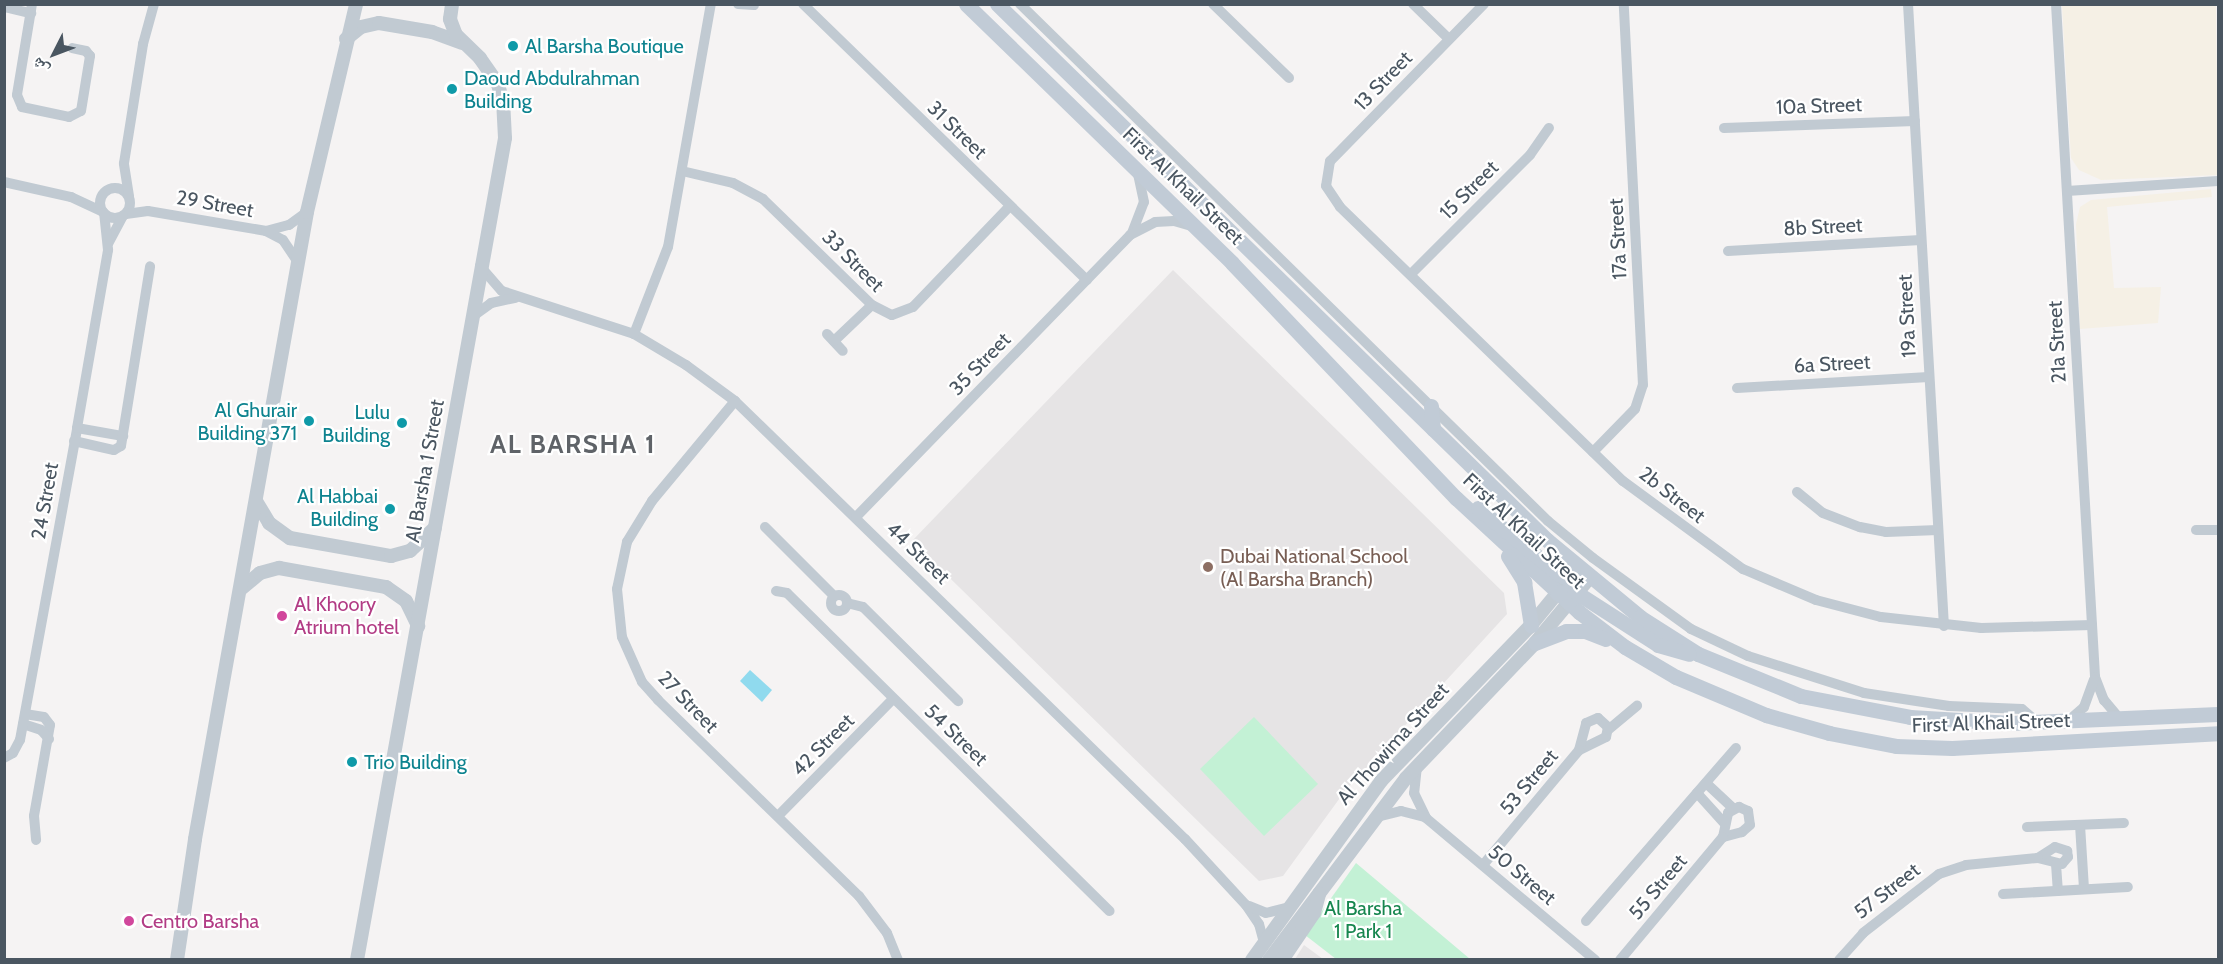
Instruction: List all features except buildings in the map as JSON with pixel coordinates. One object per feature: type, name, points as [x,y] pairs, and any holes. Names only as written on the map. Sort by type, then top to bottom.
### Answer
[{"type":"main road","name":"First Al Khail Street","points":[[966,4],[1198,229],[1456,498],[1557,593]]},
{"type":"main road","name":"First Al Khail Street","points":[[997,4],[1433,429],[1573,573],[1590,578],[1640,617],[1698,654],[1774,688],[1855,710],[1959,722],[2066,722],[2218,714]]},
{"type":"main road","points":[[1431,406],[1433,429]]},
{"type":"main road","points":[[1456,498],[1490,516],[1573,573]]},
{"type":"main road","points":[[1480,520],[1521,575],[1531,625]]},
{"type":"main road","points":[[1557,593],[1566,590],[1574,598],[1658,645],[1698,654]]},
{"type":"main road","name":"First Al Khail Street","points":[[1574,598],[1625,647],[1676,677],[1735,704],[1797,725],[1876,743],[1953,748],[2218,733]]},
{"type":"main road","points":[[1535,643],[1576,631],[1625,647]]},
{"type":"street","points":[[4,182],[71,197],[115,218],[124,215],[130,197],[124,163],[143,44],[154,4]]},
{"type":"street","points":[[177,960],[298,262],[346,39],[356,4]]},
{"type":"street","name":"Al Barsha 1 Street","points":[[357,960],[480,266],[504,149],[505,115],[493,75],[464,44],[452,24],[452,4]]},
{"type":"street","points":[[738,4],[754,4]]},
{"type":"street","name":"31 Street","points":[[803,4],[1087,280]]},
{"type":"street","points":[[1020,4],[1431,406],[1578,546],[1710,639],[1758,660],[1864,693],[1949,706],[2022,709],[2037,722]]},
{"type":"street","points":[[1213,4],[1289,78]]},
{"type":"street","points":[[1413,4],[1449,39]]},
{"type":"street","name":"13 Street","points":[[1329,192],[1326,173],[1330,161],[1484,4]]},
{"type":"street","name":"17a Street","points":[[1593,452],[1635,409],[1643,384],[1624,4]]},
{"type":"street","name":"19a Street","points":[[1908,4],[1944,626]]},
{"type":"street","name":"21a Street","points":[[2056,4],[2095,677],[2103,700],[2121,719]]},
{"type":"street","points":[[634,333],[664,260],[682,171],[707,6]]},
{"type":"street","points":[[4,7],[31,9],[17,95],[22,107],[69,117],[81,111],[90,56],[86,51],[72,48]]},
{"type":"street","points":[[346,39],[361,27],[379,22],[432,32],[464,44]]},
{"type":"street","name":"10a Street","points":[[1724,128],[1915,121]]},
{"type":"street","name":"15 Street","points":[[1411,274],[1530,155],[1549,128]]},
{"type":"street","points":[[104,213],[105,192],[124,163]]},
{"type":"street","name":"35 Street","points":[[1130,235],[1144,202],[1136,169]]},
{"type":"street","name":"33 Street","points":[[682,171],[733,183],[763,199],[872,305],[884,313],[907,311],[1010,206]]},
{"type":"street","points":[[2067,187],[2218,181]]},
{"type":"street","points":[[71,197],[121,189],[130,197]]},
{"type":"street","name":"2b Street","points":[[1329,192],[1593,452],[1699,539],[1760,578],[1848,610],[1944,626],[1999,629],[2092,624]]},
{"type":"street","name":"29 Street","points":[[130,197],[159,212]]},
{"type":"street","name":"29 Street","points":[[124,215],[159,212],[266,231],[287,244],[298,262]]},
{"type":"street","name":"29 Street","points":[[266,231],[289,225],[308,212]]},
{"type":"street","name":"24 Street","points":[[4,758],[17,747],[24,719],[108,245],[104,213]]},
{"type":"street","name":"24 Street","points":[[108,245],[124,215]]},
{"type":"street","name":"35 Street","points":[[856,517],[1130,235],[1146,225],[1165,221],[1198,229]]},
{"type":"street","name":"8b Street","points":[[1728,251],[1921,240]]},
{"type":"street","points":[[75,441],[114,450],[121,446],[150,266]]},
{"type":"street","name":"44 Street","points":[[480,266],[495,286],[518,298],[634,333],[686,364],[735,401],[1121,775],[1246,905],[1258,924],[1264,943]]},
{"type":"street","name":"44 Street","points":[[472,317],[491,303],[518,298]]},
{"type":"street","points":[[843,351],[831,337],[872,305]]},
{"type":"street","name":"6a Street","points":[[1737,388],[1929,377]]},
{"type":"street","name":"27 Street","points":[[735,401],[638,520],[620,565],[617,614],[625,645],[642,681],[874,913],[898,960]]},
{"type":"street","points":[[77,428],[123,436]]},
{"type":"street","points":[[1797,492],[1823,513],[1860,527],[1893,532],[1938,530]]},
{"type":"street","points":[[256,501],[269,524],[290,538],[391,556],[418,546],[435,528]]},
{"type":"street","points":[[765,527],[833,604],[843,610],[847,603],[863,607],[958,701]]},
{"type":"street","points":[[2196,530],[2218,530]]},
{"type":"street","points":[[241,589],[260,573],[279,568],[386,587],[406,601],[418,626]]},
{"type":"street","name":"Al Thowima Street","points":[[1252,960],[1381,781],[1531,625],[1573,573]]},
{"type":"street","name":"Al Thowima Street","points":[[1269,960],[1417,766],[1535,643],[1590,578]]},
{"type":"street","name":"54 Street","points":[[776,591],[785,591],[1110,911]]},
{"type":"street","points":[[817,623],[833,604]]},
{"type":"street","name":"21a Street","points":[[2066,722],[2088,700],[2095,677]]},
{"type":"street","name":"42 Street","points":[[778,816],[893,699]]},
{"type":"street","points":[[1579,750],[1604,739],[1608,730],[1636,706]]},
{"type":"street","points":[[24,719],[41,730],[49,739],[34,816],[36,840]]},
{"type":"street","points":[[1579,750],[1588,720],[1601,720],[1608,730]]},
{"type":"street","points":[[1586,921],[1736,748]]},
{"type":"street","name":"53 Street","points":[[1483,865],[1579,750]]},
{"type":"street","name":"50 Street","points":[[1417,766],[1414,793],[1426,818]]},
{"type":"street","points":[[1706,783],[1733,808],[1746,809],[1751,822],[1745,830],[1723,837],[1725,824],[1733,808]]},
{"type":"street","points":[[1697,793],[1725,824]]},
{"type":"street","name":"50 Street","points":[[1376,817],[1401,811],[1426,818],[1595,960]]},
{"type":"street","points":[[2027,827],[2124,823]]},
{"type":"street","points":[[2080,825],[2084,889]]},
{"type":"street","points":[[2053,826],[2055,847]]},
{"type":"street","name":"55 Street","points":[[1620,960],[1723,837]]},
{"type":"street","points":[[2038,858],[2055,847]]},
{"type":"street","points":[[2038,858],[2056,864],[2064,862],[2068,854],[2055,847]]},
{"type":"street","name":"57 Street","points":[[1839,960],[1863,933],[1939,874],[1966,865],[2038,858]]},
{"type":"street","points":[[2056,864],[2058,891]]},
{"type":"street","points":[[2003,894],[2127,887]]},
{"type":"street","name":"Al Thowima Street","points":[[1282,960],[1314,913],[1319,892]]},
{"type":"street","points":[[1246,905],[1266,913],[1290,908]]},
{"type":"shaded area","name":"Dubai National School (Al Barsha Branch)","points":[[1173,270],[1504,593],[1507,614],[1345,791],[1283,876],[1259,881],[912,541]]},
{"type":"shaded area","points":[[1304,945],[1323,959],[1295,959]]},
{"type":"green space","points":[[1254,717],[1318,784],[1264,836],[1200,769]]},
{"type":"green space","name":"Al Barsha 1 Park 1","points":[[1356,863],[1470,959],[1336,959],[1305,935]]},
{"type":"sand","points":[[2062,5],[2216,5],[2218,175],[2101,180],[2079,170],[2071,158]]},
{"type":"sand","points":[[2211,189],[2212,197],[2107,207],[2114,288],[2161,287],[2158,323],[2080,329],[2076,224],[2080,207],[2091,200]]},
{"type":"water","points":[[750,670],[772,690],[762,702],[740,681]]},
{"type":"place","name":"Al Barsha Boutique","points":[[513,46]]},
{"type":"place","name":"Daoud Abdulrahman Building","points":[[452,89]]},
{"type":"place","name":"Al Ghurair Building 371","points":[[309,421]]},
{"type":"place","name":"Lulu Building","points":[[402,423]]},
{"type":"place","name":"Al Habbai Building","points":[[390,509]]},
{"type":"place","name":"Dubai National School (Al Barsha Branch)","points":[[1208,567]]},
{"type":"place","name":"Al Khoory Atrium hotel","points":[[282,616]]},
{"type":"place","name":"Trio Building","points":[[352,762]]},
{"type":"place","name":"Centro Barsha","points":[[129,921]]},
{"type":"district","name":"AL BARSHA 1","points":[[573,445]]}]
